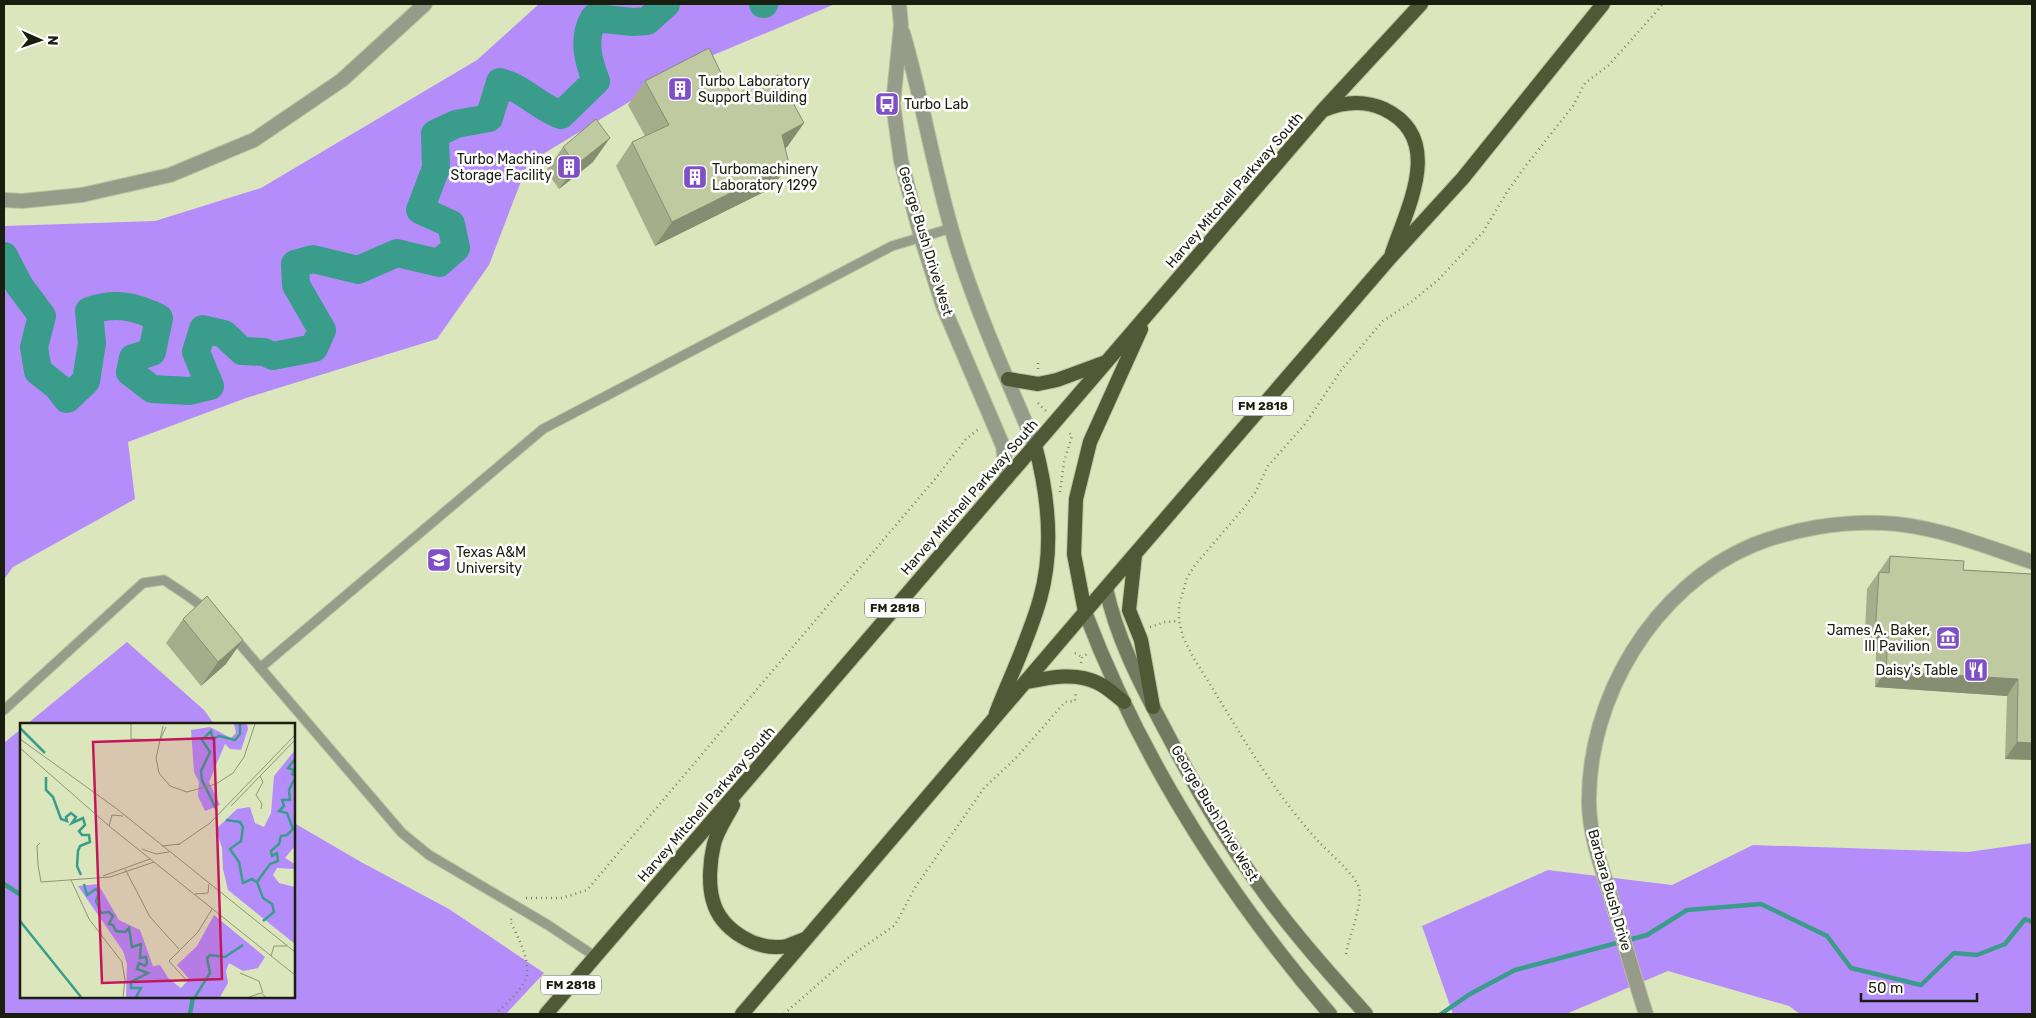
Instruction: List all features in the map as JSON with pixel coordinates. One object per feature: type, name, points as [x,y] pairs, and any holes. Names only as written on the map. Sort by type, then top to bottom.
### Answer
[{"type":"highway","name":"Harvey Mitchell Parkway South","points":[[546,1014],[1323,110],[1421,4]]},
{"type":"highway","name":"FM 2818","points":[[742,1014],[1390,258],[1463,178],[1603,4]]},
{"type":"highway","points":[[1323,110],[1336,105],[1353,103],[1376,106],[1398,117],[1412,136],[1418,156],[1418,180],[1390,258]]},
{"type":"highway","points":[[1085,612],[1074,554],[1076,499],[1090,442],[1148,315]]},
{"type":"highway","points":[[1008,379],[1038,384],[1057,380],[1107,362]]},
{"type":"highway","points":[[990,725],[1026,641],[1041,598],[1047,557],[1048,527],[1046,498],[1035,445]]},
{"type":"highway","points":[[1136,554],[1130,610],[1141,640],[1153,707]]},
{"type":"highway","points":[[1028,682],[1052,676],[1079,676],[1099,683],[1124,702]]},
{"type":"highway","points":[[742,788],[714,843],[710,882],[713,902],[725,923],[740,936],[754,943],[786,946],[808,937]]},
{"type":"main road","name":"George Bush Drive West","points":[[1106,588],[1112,616],[1121,639],[1153,707],[1189,775],[1266,895],[1320,965],[1366,1014]]},
{"type":"main road","name":"George Bush Drive West","points":[[1085,612],[1099,648],[1138,734],[1211,859],[1275,949],[1330,1014]]},
{"type":"street","points":[[4,200],[22,201],[82,195],[170,175],[254,140],[342,80],[425,4]]},
{"type":"street","name":"George Bush Drive West","points":[[899,4],[901,25],[917,81],[952,228],[975,301],[1035,445]]},
{"type":"street","name":"George Bush Drive West","points":[[901,25],[893,104],[901,161],[921,237],[943,306],[1003,446],[1007,478]]},
{"type":"street","name":"Barbara Bush Drive","points":[[1646,1014],[1596,846],[1589,806],[1590,780],[1600,724],[1612,692],[1628,659],[1657,617],[1673,600],[1713,567],[1753,545],[1780,536],[1830,526],[1868,523],[1902,525],[1938,532],[2032,562]]},
{"type":"lane","points":[[260,668],[543,429],[892,246],[952,228]]},
{"type":"lane","points":[[4,710],[143,583],[164,580],[214,616]]},
{"type":"lane","points":[[226,628],[402,833],[429,856],[519,908],[596,957]]},
{"type":"path","points":[[1346,954],[1358,903],[1359,888],[1354,878],[1311,834],[1276,788],[1193,657],[1183,637],[1179,621],[1179,605],[1187,578],[1256,492],[1268,466],[1305,424],[1342,369],[1383,321],[1410,304],[1438,280],[1483,232],[1513,184],[1573,106],[1585,83],[1609,65],[1663,4]]},
{"type":"path","points":[[1038,363],[1038,384]]},
{"type":"path","points":[[495,1014],[516,994],[527,974],[522,945],[510,921],[526,898],[562,898],[587,890],[928,487],[966,439],[981,427],[993,422]]},
{"type":"path","points":[[1144,630],[1165,622],[1179,621]]},
{"type":"path","points":[[1075,653],[1082,657],[1081,664]]},
{"type":"path","points":[[784,1014],[848,958],[895,925],[916,886],[984,788],[1016,758],[1065,702],[1075,701],[1076,691]]},
{"type":"shaded area","points":[[539,4],[835,4],[692,64],[528,163],[489,265],[437,339],[246,398],[128,442],[135,499],[13,567],[4,579],[4,226],[155,221],[261,188],[477,60]]},
{"type":"shaded area","points":[[127,642],[204,710],[213,723],[28,723]]},
{"type":"shaded area","points":[[20,730],[20,998],[295,998],[295,824],[361,862],[449,909],[544,973],[506,1014],[4,1014],[5,742]]},
{"type":"shaded area","points":[[2032,843],[2032,1014],[1800,1014],[1789,1006],[1668,971],[1566,1014],[1453,1014],[1422,926],[1548,870],[1672,885],[1753,845],[1968,852]]},
{"type":"building","points":[[709,48],[732,96],[778,75],[804,123],[782,135],[789,164],[672,222],[632,142],[669,125],[645,81]]},
{"type":"building","points":[[596,119],[610,138],[576,165],[563,147]]},
{"type":"building","name":"James A. Baker, III Pavilion","points":[[1890,556],[1964,561],[1963,570],[2032,574],[2032,743],[2017,742],[2018,679],[1886,671],[1888,636],[1875,635],[1879,572],[1889,573]]},
{"type":"building","points":[[207,596],[243,640],[218,662],[183,619]]},
{"type":"waterway","points":[[4,256],[19,285],[42,316],[34,347],[38,371],[58,387],[67,399],[86,381],[92,343],[89,311],[98,308],[116,306],[133,308],[159,318],[152,352],[133,358],[130,372],[152,389],[190,391],[210,386],[196,352],[203,329],[224,334],[242,351],[264,352],[273,356],[314,348],[322,330],[296,285],[295,264],[313,259],[358,270],[397,253],[439,263],[456,248],[451,224],[420,210],[436,168],[435,134],[456,124],[489,118],[500,82],[561,115],[596,81],[587,42],[590,26],[594,18],[633,22],[647,21],[666,4]]},
{"type":"waterway","points":[[4,884],[20,894]]},
{"type":"waterway","points":[[1441,1014],[1470,994],[1515,970],[1647,935],[1687,910],[1761,904],[1827,936],[1851,968],[1921,985],[1954,953],[1977,955],[2005,944],[2025,919],[2032,922]]},
{"type":"waterway","points":[[190,1014],[193,998]]},
{"type":"place","name":"Turbo Laboratory Support Building","points":[[680,89]]},
{"type":"place","name":"Turbo Lab","points":[[887,104]]},
{"type":"place","name":"Turbo Machine Storage Facility","points":[[569,167]]},
{"type":"place","name":"Turbomachinery Laboratory 1299","points":[[695,177]]},
{"type":"place","name":"Texas A&M University","points":[[439,560]]},
{"type":"place","name":"James A. Baker, III Pavilion","points":[[1948,638]]},
{"type":"place","name":"Daisy's Table","points":[[1976,670]]}]
